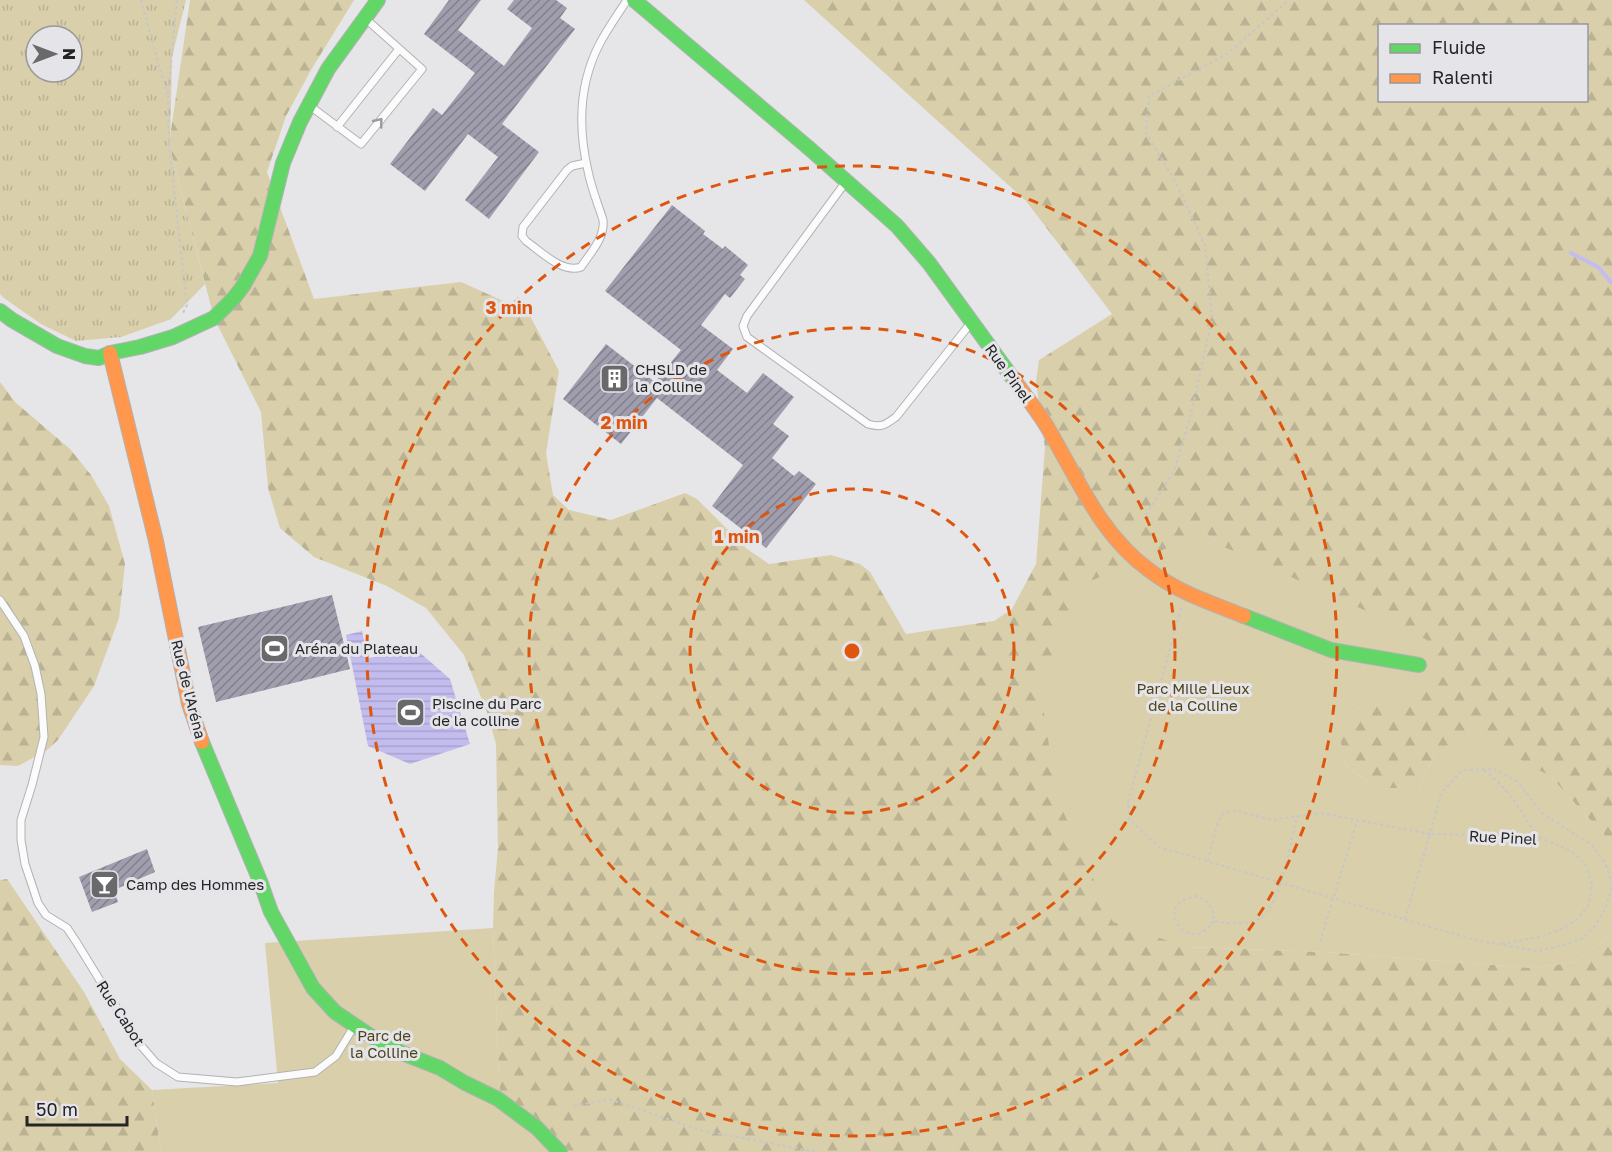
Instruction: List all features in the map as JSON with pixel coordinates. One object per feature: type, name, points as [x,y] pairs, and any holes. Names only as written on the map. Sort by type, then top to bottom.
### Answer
[{"type":"street","points":[[0,311],[49,342],[85,356],[99,358],[110,353],[141,347],[173,337],[214,318],[243,286],[260,256],[283,163],[290,142],[309,105],[328,69],[378,0]]},
{"type":"street","name":"Rue Pinel","points":[[634,0],[890,219],[919,251],[1045,423],[1086,498],[1119,544],[1148,570],[1185,593],[1331,650],[1419,665]]},
{"type":"street","name":"Rue de l'Aréna","points":[[110,353],[156,541],[189,704],[202,742],[271,912],[313,988],[334,1012],[354,1026]]},
{"type":"street","points":[[354,1026],[402,1053],[440,1068],[465,1083],[498,1098],[537,1128],[560,1152]]},
{"type":"lane","points":[[586,163],[572,166],[567,170],[523,227],[522,236],[561,266],[576,269],[581,267],[601,238],[604,228],[586,163],[582,135],[582,108],[590,68],[600,43],[627,0]]},
{"type":"lane","points":[[309,105],[361,144],[422,69],[365,18]]},
{"type":"lane","points":[[338,127],[399,49]]},
{"type":"lane","points":[[846,181],[747,316],[743,326],[747,337],[868,424],[878,427],[886,425],[896,417],[972,322]]},
{"type":"lane","name":"Rue Cabot","points":[[0,600],[24,636],[35,666],[42,703],[44,737],[21,820],[21,840],[25,864],[38,903],[46,915],[67,928],[137,1041],[156,1063],[178,1077],[237,1082],[315,1072],[336,1056],[354,1026]]},
{"type":"path","points":[[141,0],[168,96]]},
{"type":"path","points":[[177,0],[168,96],[169,144],[187,305],[182,316]]},
{"type":"path","points":[[1146,515],[1174,471],[1191,414],[1212,319],[1205,244],[1175,181],[1146,133],[1149,96],[1227,54],[1289,0]]},
{"type":"path","points":[[1185,593],[1128,802],[1129,819],[1159,847],[1475,940],[1537,951],[1581,939],[1596,925],[1606,907],[1612,885],[1606,865],[1592,845],[1542,813],[1518,782],[1494,769],[1463,770],[1441,793],[1405,919]]},
{"type":"path","points":[[1483,769],[1506,791],[1536,836]]},
{"type":"path","name":"Rue Pinel","points":[[1208,861],[1217,825],[1222,815],[1229,811],[1273,820],[1321,813],[1430,834],[1536,836],[1570,850],[1585,864],[1592,884],[1589,904],[1579,918],[1564,928],[1543,936],[1499,944]]},
{"type":"path","points":[[1214,921],[1242,923],[1261,918],[1274,902],[1281,883],[1297,816]]},
{"type":"path","points":[[1320,942],[1357,821]]},
{"type":"path","points":[[1196,896],[1204,899],[1210,905],[1214,912],[1214,921],[1203,933],[1188,933],[1176,921],[1174,912],[1177,905],[1185,899],[1196,896]]},
{"type":"path","points":[[574,1106],[609,1099],[700,1130],[817,1152]]},
{"type":"green space","points":[[0,0],[186,0],[172,57],[170,148],[205,284],[171,319],[121,337],[76,341],[41,324],[0,294]]},
{"type":"green space","points":[[190,0],[354,0],[286,116],[267,172],[314,299],[461,282],[528,312],[559,371],[546,453],[553,495],[569,510],[611,520],[685,493],[697,499],[747,549],[769,564],[831,555],[860,564],[870,572],[906,634],[994,621],[1012,609],[1036,564],[1045,448],[1036,382],[1039,360],[1112,314],[1026,201],[804,0],[1612,0],[1612,844],[1550,776],[1435,754],[1419,788],[1376,788],[1345,765],[1337,726],[1356,709],[1424,694],[1204,532],[1186,947],[1325,952],[1534,968],[1574,962],[1612,934],[1612,1152],[559,1152],[500,1101],[493,928],[498,848],[496,744],[487,712],[464,655],[426,608],[387,586],[314,557],[280,528],[268,488],[261,412],[214,318],[169,144]]},
{"type":"green space","points":[[0,382],[15,402],[70,449],[91,475],[109,506],[125,564],[119,618],[94,686],[58,740],[47,750],[18,766],[0,765]]},
{"type":"green space","name":"Parc Mille Lieux de la Colline","points":[[1204,532],[1220,545],[1427,640],[1434,670],[1424,695],[1356,709],[1338,726],[1345,765],[1376,788],[1419,788],[1435,754],[1469,731],[1550,776],[1612,844],[1612,934],[1574,962],[1534,968],[1325,952],[1186,947],[1113,922],[1057,798],[1040,687],[1077,587]]},
{"type":"green space","points":[[7,879],[84,992],[120,1059],[152,1090],[161,1152],[0,1152],[0,880]]},
{"type":"green space","name":"Parc de la Colline","points":[[493,928],[500,1101],[559,1152],[161,1152],[152,1090],[278,1083],[265,943]]},
{"type":"shaded area","name":"Piscine du Parc de la colline","points":[[362,631],[368,658],[418,651],[450,679],[470,744],[410,764],[368,746],[346,635]]},
{"type":"building","points":[[449,0],[481,0],[458,30],[504,66],[532,28],[507,9],[514,0],[556,0],[567,8],[560,18],[575,29],[502,124],[539,152],[489,219],[465,200],[498,157],[468,134],[425,191],[390,164],[433,108],[442,115],[475,73],[424,34]]},
{"type":"building","name":"CHSLD de la Colline","points":[[672,205],[705,231],[703,234],[723,249],[725,246],[748,265],[740,275],[745,279],[730,298],[725,294],[701,325],[733,349],[717,370],[747,393],[763,373],[794,397],[773,424],[789,436],[772,458],[794,476],[799,471],[816,484],[766,548],[712,506],[743,465],[657,398],[621,444],[563,399],[606,344],[655,382],[681,350],[605,291]]},
{"type":"building","name":"Aréna du Plateau","points":[[332,595],[350,669],[216,702],[198,627]]},
{"type":"building","name":"Camp des Hommes","points":[[147,849],[155,872],[114,890],[118,902],[92,912],[79,877]]},
{"type":"waterway","points":[[1571,253],[1598,267],[1612,283]]},
{"type":"traffic: fast","points":[[0,311],[57,346],[85,356],[99,358],[110,353],[173,337],[214,318],[243,286],[260,256],[283,163],[300,122],[328,69],[378,0]]},
{"type":"traffic: fast","points":[[634,0],[897,226],[929,263],[1014,380]]},
{"type":"traffic: fast","points":[[1244,616],[1331,650],[1419,665]]},
{"type":"traffic: fast","points":[[202,742],[271,912],[313,988],[335,1012],[372,1037],[402,1053],[440,1068],[498,1099],[537,1128],[560,1152]]},
{"type":"traffic: slow","points":[[110,353],[156,541],[189,704],[202,742]]},
{"type":"traffic: slow","points":[[1014,380],[1046,425],[1090,503],[1116,540],[1149,570],[1171,585],[1244,616]]},
{"type":"place","name":"CHSLD de la Colline","points":[[614,378]]},
{"type":"place","name":"Aréna du Plateau","points":[[274,648]]},
{"type":"place","name":"Piscine du Parc de la colline","points":[[411,712]]},
{"type":"place","name":"Camp des Hommes","points":[[105,884]]}]
